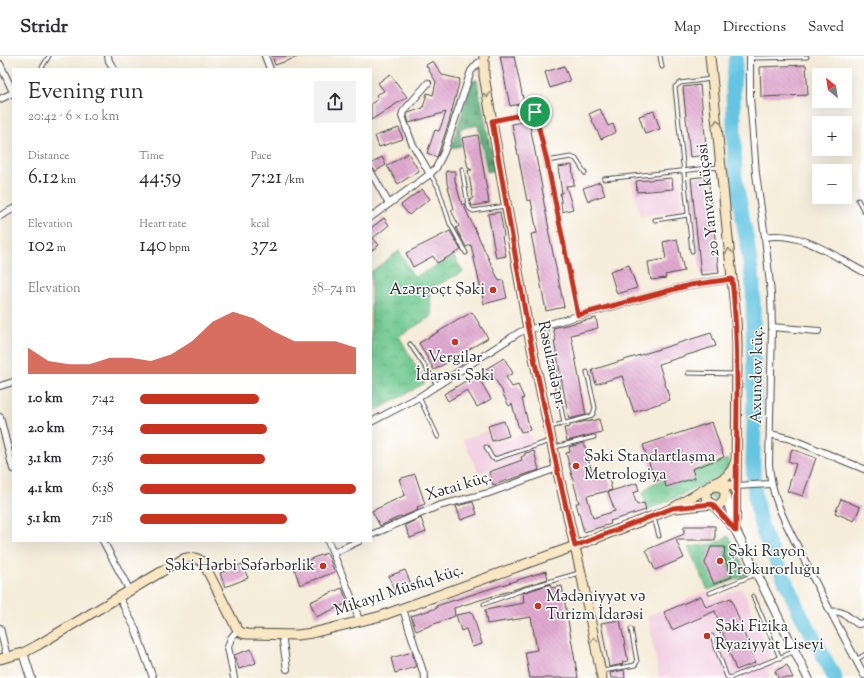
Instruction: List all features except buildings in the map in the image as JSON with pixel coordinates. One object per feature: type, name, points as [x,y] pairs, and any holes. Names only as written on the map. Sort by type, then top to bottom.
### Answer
[{"type":"main road","name":"20 Yanvar küçəsi","points":[[710,56],[736,326],[736,460],[739,486]]},
{"type":"main road","name":"Rəsulzadə pr.","points":[[484,59],[484,76],[528,329],[581,573],[601,675]]},
{"type":"main road","points":[[712,504],[707,500],[707,491],[730,473],[736,460]]},
{"type":"main road","points":[[713,486],[721,487],[725,497]]},
{"type":"main road","points":[[673,508],[713,486],[739,486]]},
{"type":"main road","points":[[673,508],[712,504],[718,505],[725,497],[739,486]]},
{"type":"main road","name":"Mikayıl Müsfiq küç.","points":[[238,630],[247,634],[282,635],[312,633],[359,622],[403,609],[575,546],[673,508]]},
{"type":"main road","points":[[4,658],[23,653],[38,645],[184,559],[190,557],[200,560],[209,573],[238,630]]},
{"type":"street","points":[[108,56],[113,68]]},
{"type":"street","points":[[265,56],[270,68]]},
{"type":"street","name":"Axundov küç.","points":[[750,57],[750,97],[756,174],[771,294],[772,328],[769,464],[771,484],[777,504],[784,519],[864,674]]},
{"type":"street","points":[[372,216],[436,168],[444,152],[471,71],[484,59]]},
{"type":"street","points":[[0,64],[12,90]]},
{"type":"street","points":[[428,83],[403,112],[402,116],[412,143],[430,174]]},
{"type":"street","points":[[0,99],[12,93]]},
{"type":"street","points":[[372,174],[389,204]]},
{"type":"street","points":[[0,216],[12,210]]},
{"type":"street","points":[[765,237],[776,235],[801,240],[823,248],[864,272]]},
{"type":"street","points":[[372,421],[438,386],[513,336],[528,329],[690,285],[732,279]]},
{"type":"street","points":[[772,328],[818,331]]},
{"type":"street","points":[[0,386],[12,382]]},
{"type":"street","points":[[0,417],[12,465]]},
{"type":"street","points":[[770,434],[791,439],[864,469]]},
{"type":"street","name":"Xətai küç.","points":[[372,536],[438,506],[489,493],[557,468]]},
{"type":"street","points":[[736,531],[739,486],[771,484]]},
{"type":"street","points":[[725,497],[736,531],[808,678]]},
{"type":"street","points":[[712,504],[736,531]]},
{"type":"street","points":[[104,542],[130,591]]},
{"type":"street","points":[[328,542],[355,606],[359,622]]},
{"type":"street","points":[[333,553],[357,542]]},
{"type":"street","points":[[119,597],[134,628],[153,678]]},
{"type":"street","points":[[403,609],[425,678]]},
{"type":"street","points":[[831,612],[841,612],[858,624],[864,623]]},
{"type":"street","points":[[0,628],[4,658]]},
{"type":"street","points":[[234,678],[228,647],[231,638],[238,630]]},
{"type":"street","points":[[282,635],[287,669]]},
{"type":"street","points":[[23,653],[31,678]]},
{"type":"lane","points":[[42,68],[49,56]]},
{"type":"lane","points":[[660,56],[662,67]]},
{"type":"lane","points":[[750,57],[807,57]]},
{"type":"lane","points":[[692,251],[676,87],[680,83],[712,79]]},
{"type":"lane","points":[[492,121],[535,112],[547,161],[578,315]]},
{"type":"lane","points":[[547,161],[571,157],[576,160],[585,173]]},
{"type":"lane","points":[[604,178],[721,166]]},
{"type":"lane","points":[[462,168],[470,209],[473,211],[506,206]]},
{"type":"lane","points":[[430,174],[438,187],[450,224],[466,253]]},
{"type":"lane","points":[[858,200],[864,210]]},
{"type":"lane","points":[[655,220],[688,215]]},
{"type":"lane","points":[[545,324],[564,423]]},
{"type":"lane","points":[[410,344],[438,386]]},
{"type":"lane","points":[[549,427],[589,417],[593,414],[595,408],[587,372]]},
{"type":"lane","points":[[688,373],[737,374]]},
{"type":"lane","points":[[419,397],[438,436]]},
{"type":"lane","points":[[486,447],[492,458],[495,459],[552,444],[594,437]]},
{"type":"lane","points":[[654,516],[659,536]]},
{"type":"lane","points":[[484,604],[534,586],[581,573]]},
{"type":"lane","points":[[710,593],[757,574]]},
{"type":"lane","points":[[753,596],[780,658]]},
{"type":"lane","points":[[601,675],[635,665],[637,662],[631,629]]},
{"type":"lane","points":[[712,636],[727,676],[730,678],[795,651]]},
{"type":"lane","points":[[856,660],[864,655]]},
{"type":"shaded area","points":[[679,175],[683,210],[640,216],[631,179]]},
{"type":"shaded area","points":[[487,431],[492,444],[529,432],[535,449],[519,454],[520,459],[479,473],[463,440]]},
{"type":"shaded area","name":"Şəki Fizika Ryaziyyat Liseyi","points":[[742,588],[775,668],[768,671],[769,678],[659,677],[648,616],[707,591],[711,600]]},
{"type":"green space","points":[[477,80],[495,170],[487,172],[478,125],[460,129],[461,146],[451,148],[472,81]]},
{"type":"green space","points":[[399,251],[414,277],[454,257],[463,272],[429,289],[432,316],[399,336],[425,383],[377,410],[372,402],[372,271]]},
{"type":"green space","points":[[729,459],[726,469],[714,480],[648,510],[642,493],[652,484]]},
{"type":"green space","points":[[713,490],[717,490],[719,491],[719,499],[713,500],[710,497],[710,493]]},
{"type":"green space","points":[[729,536],[747,575],[708,590],[688,547],[713,544]]},
{"type":"waterway","points":[[736,56],[733,87],[735,178],[747,241],[753,285],[753,464],[755,494],[764,534],[798,609],[835,678]]},
{"type":"place","name":"Azərpoçt Şəki","points":[[493,290]]},
{"type":"place","name":"Vergilər İdarəsi Şəki","points":[[455,342]]},
{"type":"place","name":"Şəki Standartlaşma Metrologiya","points":[[576,466]]},
{"type":"place","name":"Şəki Rayon Prokurorluğu","points":[[720,561]]},
{"type":"place","name":"Şəki Hərbi Səfərbərlik","points":[[323,566]]},
{"type":"place","name":"Mədəniyyət və Turizm İdarəsi","points":[[538,606]]},
{"type":"place","name":"Şəki Fizika Ryaziyyat Liseyi","points":[[707,636]]},
{"type":"route","points":[[535,112],[547,161],[578,315],[690,285],[732,279],[737,344],[736,531],[712,504],[673,508],[575,546],[528,329],[492,121],[535,112]]}]
